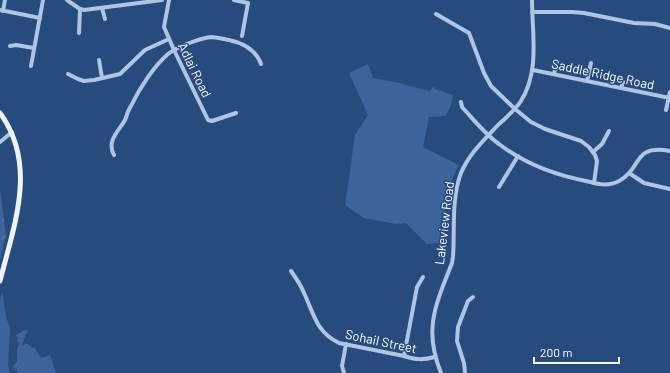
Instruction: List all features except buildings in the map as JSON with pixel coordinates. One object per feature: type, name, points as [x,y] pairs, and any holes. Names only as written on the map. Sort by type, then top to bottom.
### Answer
[{"type":"main road","points":[[0,113],[12,132],[19,156],[21,173],[20,194],[0,281]]},
{"type":"street","points":[[6,0],[2,10],[40,18]]},
{"type":"street","points":[[31,66],[43,0]]},
{"type":"street","points":[[67,0],[84,10],[162,0]]},
{"type":"street","name":"Adlai Road","points":[[169,0],[164,27],[208,120],[212,121],[236,113]]},
{"type":"street","points":[[234,0],[248,3],[242,36]]},
{"type":"street","name":"Lakeview Road","points":[[441,373],[432,348],[432,330],[437,301],[453,257],[455,194],[462,172],[469,159],[521,101],[527,89],[533,70],[534,58],[532,0]]},
{"type":"street","points":[[102,8],[105,19]]},
{"type":"street","points":[[79,33],[80,9]]},
{"type":"street","points":[[532,12],[579,13],[634,23],[655,24],[670,28]]},
{"type":"street","points":[[436,14],[469,33],[484,73],[491,86],[514,109],[531,122],[545,129],[581,141],[589,146],[593,152],[597,165],[594,183]]},
{"type":"street","points":[[114,155],[111,150],[111,145],[117,130],[125,120],[134,100],[156,67],[169,53],[200,39],[212,37],[234,41],[251,48],[262,64]]},
{"type":"street","points":[[68,74],[84,81],[120,74],[145,50],[169,39]]},
{"type":"street","points":[[10,46],[16,45],[34,48]]},
{"type":"street","points":[[99,60],[102,78]]},
{"type":"street","points":[[554,74],[557,60]]},
{"type":"street","points":[[587,81],[591,62]]},
{"type":"street","name":"Saddle Ridge Road","points":[[533,70],[669,98]]},
{"type":"street","points":[[621,88],[623,82]]},
{"type":"street","points":[[666,110],[670,92]]},
{"type":"street","points":[[461,102],[462,107],[499,144],[518,156],[551,172],[568,178],[600,184],[610,184],[620,180],[629,173],[639,158],[647,152],[656,150],[670,151]]},
{"type":"street","points":[[593,152],[602,144],[610,131]]},
{"type":"street","points":[[0,142],[12,132]]},
{"type":"street","points":[[499,187],[518,156]]},
{"type":"street","points":[[629,173],[644,183],[670,189]]},
{"type":"street","name":"Sohail Street","points":[[291,271],[304,292],[321,330],[333,340],[420,360],[435,357]]},
{"type":"street","points":[[404,356],[417,287],[424,276]]},
{"type":"street","points":[[465,373],[464,363],[457,341],[458,327],[468,301],[473,297]]},
{"type":"street","points":[[344,373],[342,367],[346,344]]},
{"type":"green space","points":[[368,64],[373,78],[430,91],[434,86],[435,89],[453,95],[451,106],[445,116],[429,117],[423,147],[459,165],[453,177],[449,202],[441,220],[443,240],[439,243],[427,244],[406,223],[396,224],[364,218],[345,205],[355,135],[368,115],[349,73]]},
{"type":"green space","points":[[0,189],[6,236],[0,260]]},
{"type":"green space","points":[[2,292],[10,328],[8,366],[10,373],[0,373],[0,302]]},
{"type":"green space","points":[[25,330],[28,331],[22,344],[24,346],[25,344],[28,344],[32,348],[34,347],[41,358],[50,355],[56,373],[16,373],[18,370],[14,369],[13,366],[17,362],[17,349],[20,342],[17,341],[18,338],[16,335]]}]
